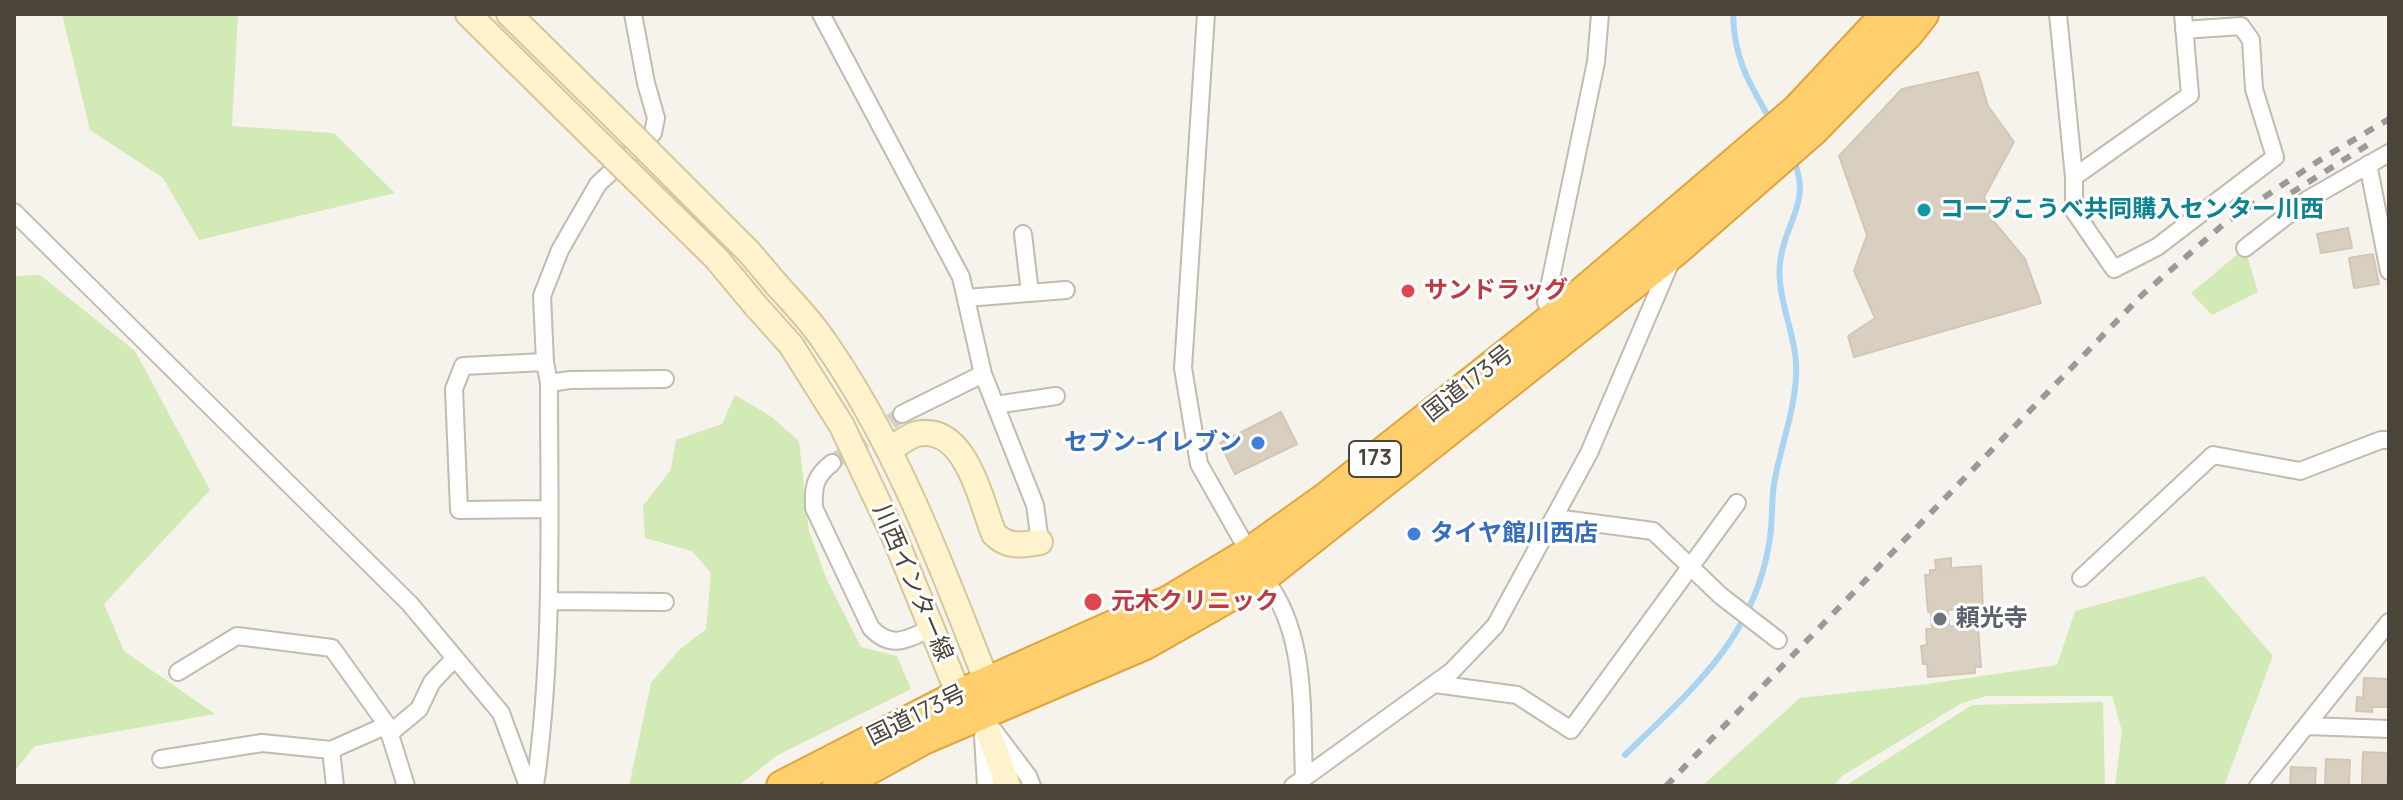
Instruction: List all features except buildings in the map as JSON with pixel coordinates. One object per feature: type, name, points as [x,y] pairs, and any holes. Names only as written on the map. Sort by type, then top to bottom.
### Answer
[{"type":"highway","name":"国道173号","points":[[1560,328],[1797,110],[1887,14]]},
{"type":"highway","name":"国道173号","points":[[782,786],[970,704],[1145,644],[1256,565],[1560,328],[1676,250],[1812,131],[1923,14]]},
{"type":"highway","name":"国道173号","points":[[838,786],[923,739],[970,704],[987,682],[1256,565]]},
{"type":"main road","name":"川西インター線","points":[[468,14],[716,258],[791,345],[842,426],[894,536],[932,628],[1008,786]]},
{"type":"main road","name":"川西インター線","points":[[509,14],[749,252],[823,339],[874,420],[889,450],[927,530],[987,682]]},
{"type":"main road","points":[[889,450],[915,435],[935,434],[949,439],[962,454],[994,534],[1003,543],[1040,542]]},
{"type":"street","points":[[535,786],[550,601],[549,383],[542,296],[560,250],[598,184],[653,133],[656,118],[633,14]]},
{"type":"street","points":[[821,14],[961,277],[983,374],[1035,505],[1040,542]]},
{"type":"street","points":[[1206,14],[1183,368],[1199,464],[1256,565],[1276,592],[1298,652],[1299,782]]},
{"type":"street","points":[[1560,328],[1546,302],[1596,62],[1600,14]]},
{"type":"street","points":[[2058,14],[2074,177],[2074,211],[2114,269],[2157,247],[2275,157],[2254,89],[2251,40],[2241,26],[2184,22],[2190,95],[2074,177]]},
{"type":"street","points":[[2245,248],[2307,200],[2389,153]]},
{"type":"street","points":[[2368,164],[2389,271]]},
{"type":"street","points":[[14,212],[410,604],[501,713],[528,786]]},
{"type":"street","points":[[1023,234],[1030,293]]},
{"type":"street","points":[[1299,782],[1452,671],[1495,626],[1589,453],[1676,250]]},
{"type":"street","points":[[966,298],[1066,290]]},
{"type":"street","points":[[545,362],[463,366],[454,389],[459,510],[549,509]]},
{"type":"street","points":[[902,414],[983,374]]},
{"type":"street","points":[[549,383],[665,379]]},
{"type":"street","points":[[995,405],[1056,396]]},
{"type":"street","points":[[2081,578],[2213,455],[2300,471],[2381,440],[2389,440]]},
{"type":"street","points":[[832,463],[818,473],[813,489],[814,508],[871,628],[881,639],[901,641],[932,628]]},
{"type":"street","points":[[1435,684],[1517,695],[1571,730],[1737,503]]},
{"type":"street","points":[[1555,518],[1653,531],[1688,566],[1778,640]]},
{"type":"street","points":[[550,601],[665,602]]},
{"type":"street","points":[[2258,786],[2389,622]]},
{"type":"street","points":[[178,672],[237,636],[332,648],[388,729],[406,786]]},
{"type":"street","points":[[161,759],[262,743],[331,750],[388,729],[419,709],[432,682],[454,659]]},
{"type":"street","points":[[970,704],[986,786]]},
{"type":"street","points":[[970,704],[1028,776],[1032,786]]},
{"type":"street","points":[[2308,726],[2389,729]]},
{"type":"street","points":[[331,750],[335,786]]},
{"type":"green space","points":[[62,14],[238,14],[232,126],[334,133],[395,193],[199,240],[163,178],[90,130]]},
{"type":"green space","points":[[2245,248],[2258,292],[2212,315],[2191,293]]},
{"type":"green space","points":[[40,275],[135,351],[210,490],[104,604],[124,651],[215,714],[35,746],[14,772],[14,276]]},
{"type":"green space","points":[[735,395],[772,417],[799,441],[809,531],[827,580],[861,647],[897,656],[911,689],[776,756],[738,786],[629,786],[651,683],[679,650],[706,629],[711,573],[692,551],[645,538],[643,506],[671,469],[676,440],[722,424]]},
{"type":"green space","points":[[2204,576],[2273,656],[2224,786],[2115,786],[2122,731],[2112,696],[1987,696],[1962,703],[1842,776],[1834,786],[1702,786],[1800,698],[2057,665],[2075,611]]},
{"type":"green space","points":[[2103,702],[2105,786],[1845,786],[1972,705]]},
{"type":"waterway","points":[[1733,14],[1740,58],[1771,121]]},
{"type":"waterway","points":[[1625,755],[1673,709],[1715,662],[1734,636],[1761,578],[1770,537],[1774,484],[1793,404],[1796,377],[1794,348],[1780,277],[1783,249],[1799,200],[1798,174],[1793,159]]},
{"type":"tunnel","points":[[832,463],[902,414]]},
{"type":"railway","points":[[1666,786],[2143,294],[2225,223],[2323,158],[2389,119]]},
{"type":"railway","points":[[2291,193],[2369,144]]},
{"type":"place","name":"コープこうべ共同購入センター川西","points":[[1924,210]]},
{"type":"place","name":"サンドラッグ","points":[[1408,291]]},
{"type":"place","name":"セブン-イレブン","points":[[1258,443]]},
{"type":"place","name":"タイヤ館川西店","points":[[1414,534]]},
{"type":"place","name":"元木クリニック","points":[[1093,602]]},
{"type":"place","name":"頼光寺","points":[[1940,619]]}]
